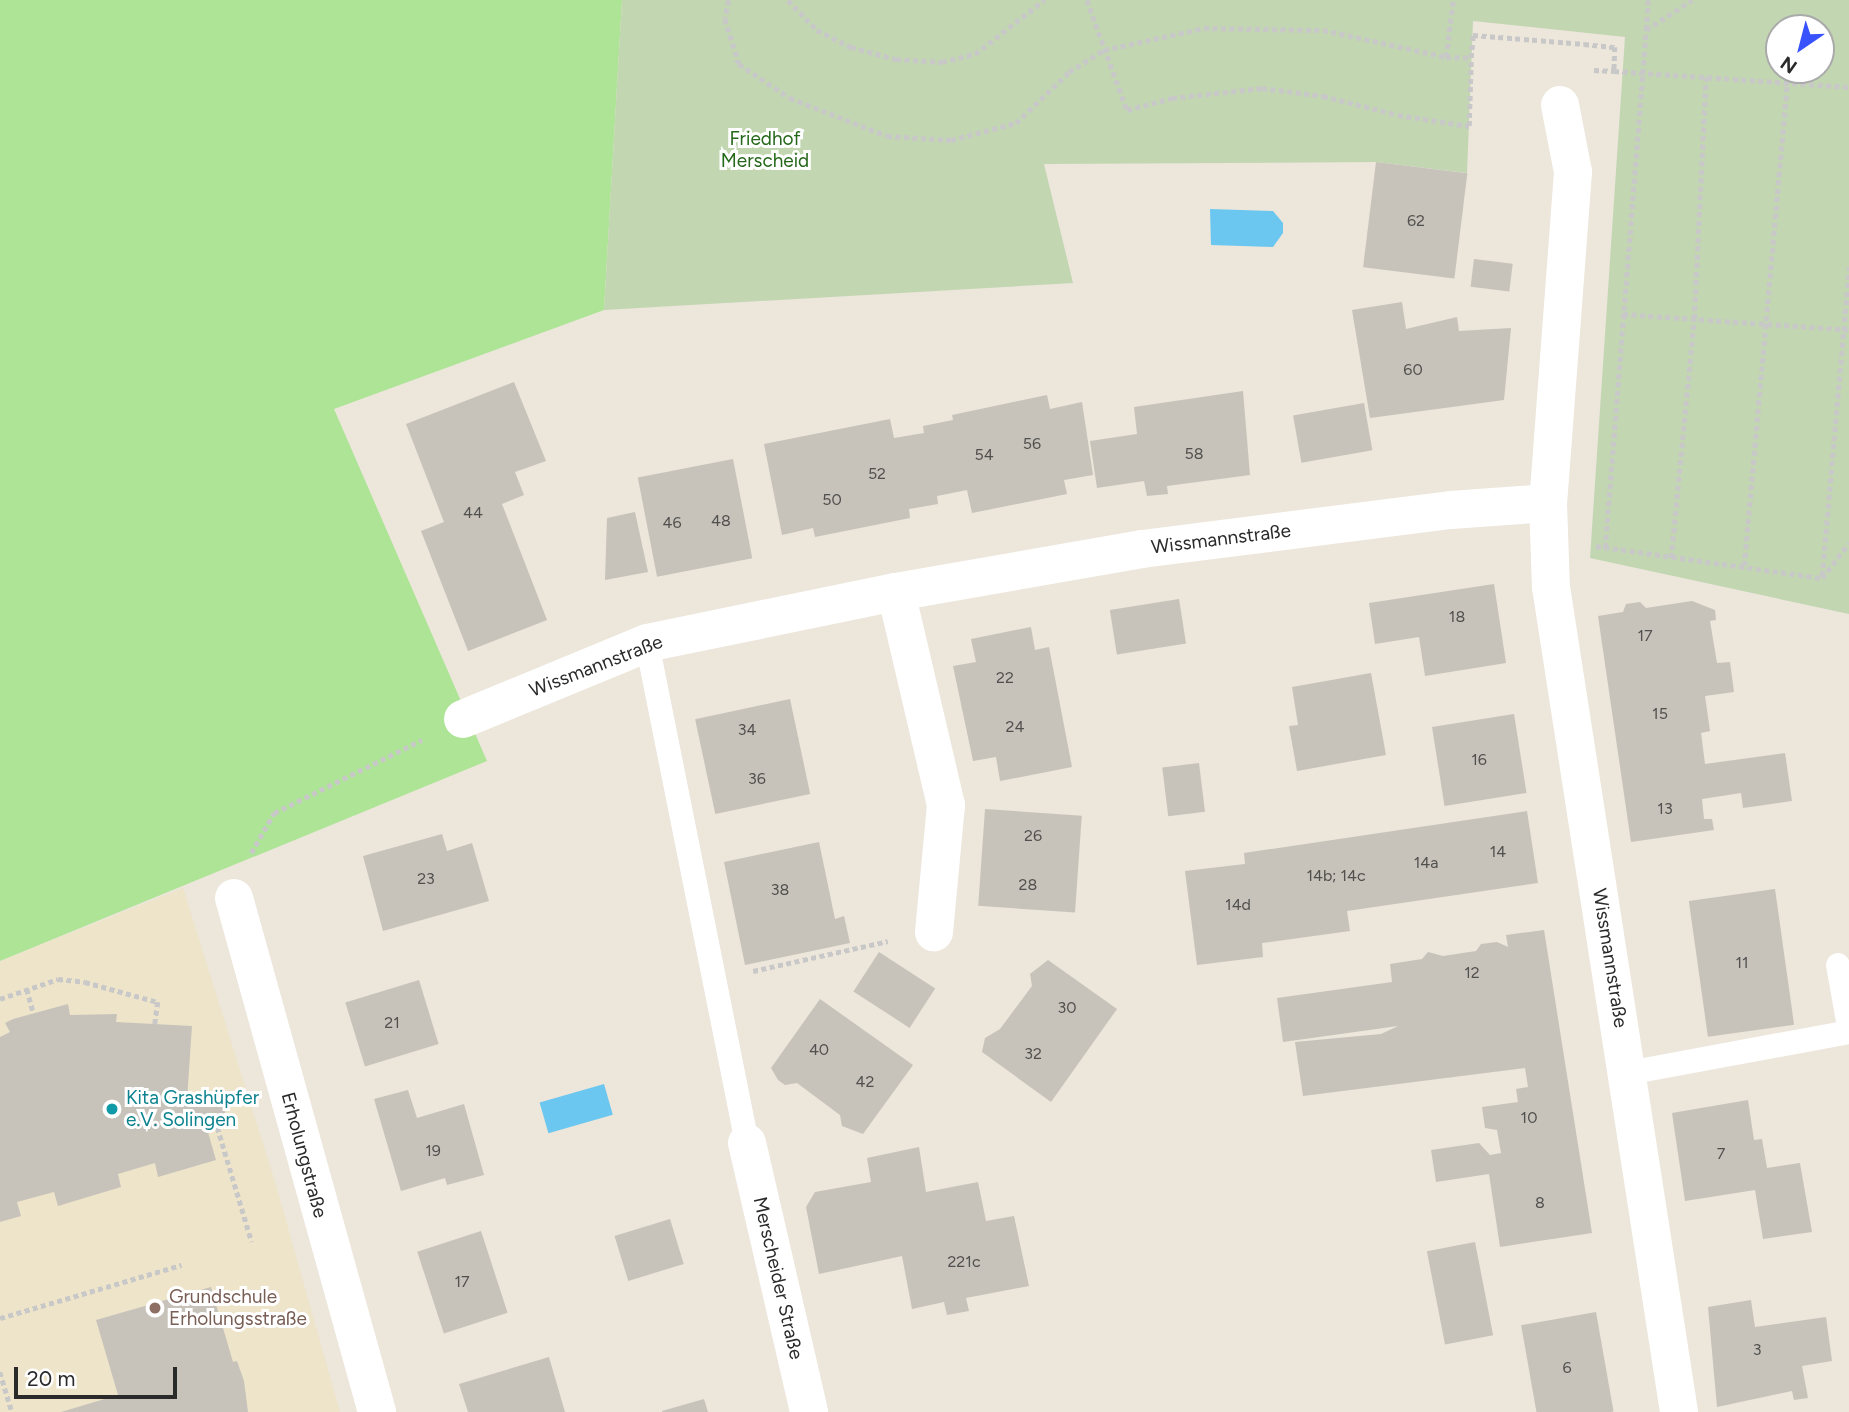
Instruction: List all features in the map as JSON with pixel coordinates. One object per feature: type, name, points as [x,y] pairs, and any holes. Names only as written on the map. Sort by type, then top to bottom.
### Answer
[{"type":"street","name":"Wissmannstraße","points":[[1560,105],[1573,172],[1548,522],[1679,1412]]},
{"type":"street","name":"Wissmannstraße","points":[[463,719],[647,643],[896,592],[1142,549],[1451,510],[1548,522]]},
{"type":"street","points":[[896,592],[946,805],[934,932]]},
{"type":"street","name":"Erholungstraße","points":[[234,898],[377,1412]]},
{"type":"street","name":"Merscheider Straße","points":[[747,1143],[809,1412]]},
{"type":"lane","points":[[647,643],[747,1143]]},
{"type":"lane","points":[[1628,1073],[1849,1029],[1838,965]]},
{"type":"path","points":[[729,0],[725,19],[739,64],[790,98],[887,136],[951,140],[1016,123],[1069,72],[1104,50],[1204,28],[1274,26],[1323,30],[1446,57],[1471,58]]},
{"type":"path","points":[[788,0],[817,30],[851,47],[896,59],[942,62],[975,54],[1044,0]]},
{"type":"path","points":[[1087,0],[1127,110],[1172,98],[1262,89],[1323,96],[1469,126],[1472,35],[1615,47],[1614,71]]},
{"type":"path","points":[[1446,57],[1453,0]]},
{"type":"path","points":[[1605,548],[1648,0]]},
{"type":"path","points":[[1646,30],[1692,0]]},
{"type":"path","points":[[1591,70],[1765,81]]},
{"type":"path","points":[[1671,558],[1694,320],[1706,77]]},
{"type":"path","points":[[1744,566],[1768,326],[1787,84]]},
{"type":"path","points":[[1802,84],[1849,87]]},
{"type":"path","points":[[1822,578],[1846,330],[1849,267]]},
{"type":"path","points":[[1623,314],[1846,330]]},
{"type":"path","points":[[1548,522],[1605,548],[1822,578]]},
{"type":"path","points":[[1822,578],[1849,543]]},
{"type":"path","points":[[234,898],[257,839],[274,813],[463,719]]},
{"type":"path","points":[[716,979],[934,932]]},
{"type":"path","points":[[0,999],[58,979],[85,982],[158,1002],[155,1024]]},
{"type":"path","points":[[27,989],[33,1012]]},
{"type":"path","points":[[215,1119],[252,1242]]},
{"type":"path","points":[[0,1318],[181,1265]]},
{"type":"path","points":[[0,1372],[12,1412]]},
{"type":"shaded area","points":[[183,888],[276,1185],[340,1412],[0,1412],[0,961]]},
{"type":"green space","points":[[0,0],[622,0],[604,310],[334,409],[487,761],[0,961]]},
{"type":"green space","name":"Friedhof Merscheid","points":[[622,0],[1849,0],[1849,614],[1590,558],[1625,37],[1473,21],[1467,173],[1376,162],[1044,164],[1073,283],[604,310]]},
{"type":"water","points":[[1210,209],[1273,211],[1283,223],[1283,233],[1273,247],[1211,245]]},
{"type":"water","points":[[604,1084],[613,1115],[548,1133],[540,1102]]},
{"type":"building","points":[[1376,162],[1467,173],[1454,278],[1363,267]]},
{"type":"building","points":[[1474,259],[1513,264],[1509,292],[1471,287]]},
{"type":"building","points":[[1402,302],[1406,329],[1457,317],[1459,331],[1511,328],[1504,400],[1370,418],[1352,310]]},
{"type":"building","points":[[514,382],[546,461],[515,472],[524,495],[502,504],[547,620],[468,651],[421,531],[444,522],[406,424]]},
{"type":"building","points":[[1243,391],[1250,475],[1167,486],[1168,494],[1147,496],[1144,481],[1097,488],[1090,441],[1137,434],[1134,407]]},
{"type":"building","points":[[1047,395],[1050,409],[1082,402],[1093,475],[1064,480],[1067,494],[972,513],[967,490],[937,496],[938,504],[909,509],[910,518],[815,537],[813,528],[782,535],[764,444],[890,419],[894,438],[924,433],[923,426],[953,420],[952,415]]},
{"type":"building","points":[[1364,403],[1372,450],[1301,463],[1293,416]]},
{"type":"building","points":[[733,459],[752,558],[657,577],[638,478]]},
{"type":"building","points":[[635,512],[648,572],[605,580],[607,518]]},
{"type":"building","points":[[1494,584],[1506,663],[1425,676],[1419,637],[1375,644],[1369,603]]},
{"type":"building","points":[[1179,599],[1186,643],[1117,654],[1110,610]]},
{"type":"building","points":[[1692,601],[1715,610],[1716,620],[1710,621],[1717,663],[1730,662],[1734,692],[1705,696],[1710,731],[1701,733],[1705,764],[1785,753],[1792,801],[1743,808],[1741,793],[1702,799],[1704,819],[1712,819],[1714,830],[1631,842],[1598,616],[1623,612],[1626,604],[1640,602],[1646,608]]},
{"type":"building","points":[[1031,627],[1035,650],[1049,647],[1072,767],[1000,781],[996,757],[973,761],[953,666],[976,662],[971,639]]},
{"type":"building","points":[[1371,673],[1386,755],[1297,771],[1289,726],[1298,725],[1292,687]]},
{"type":"building","points":[[790,699],[810,794],[715,814],[695,719]]},
{"type":"building","points":[[1514,714],[1527,793],[1445,806],[1432,727]]},
{"type":"building","points":[[1199,763],[1205,812],[1168,816],[1162,768]]},
{"type":"building","points":[[985,809],[1082,816],[1075,913],[978,906]]},
{"type":"building","points":[[1527,811],[1538,883],[1347,911],[1350,931],[1262,943],[1263,957],[1197,965],[1185,871],[1245,864],[1244,853]]},
{"type":"building","points":[[442,834],[447,851],[472,843],[489,901],[383,931],[363,856]]},
{"type":"building","points":[[819,842],[835,919],[844,916],[850,943],[745,965],[724,862]]},
{"type":"building","points":[[1775,889],[1794,1025],[1708,1037],[1689,901]]},
{"type":"building","points":[[1544,930],[1592,1233],[1500,1247],[1489,1174],[1436,1182],[1431,1150],[1479,1143],[1490,1155],[1501,1153],[1497,1130],[1485,1128],[1482,1107],[1518,1102],[1516,1089],[1528,1087],[1525,1068],[1303,1096],[1295,1042],[1381,1034],[1398,1026],[1283,1042],[1277,998],[1392,982],[1390,964],[1422,959],[1428,952],[1443,956],[1476,951],[1481,944],[1497,942],[1508,947],[1506,935]]},
{"type":"building","points":[[879,952],[935,988],[910,1028],[853,991]]},
{"type":"building","points":[[1048,960],[1117,1009],[1051,1102],[982,1052],[985,1038],[1000,1029],[1032,986],[1030,974]]},
{"type":"building","points":[[419,980],[439,1044],[365,1067],[345,1003]]},
{"type":"building","points":[[820,999],[913,1065],[863,1134],[842,1126],[840,1115],[797,1083],[785,1085],[778,1080],[771,1068]]},
{"type":"building","name":"Kita Grashüpfer e.V. Solingen","points":[[68,1004],[70,1015],[117,1014],[116,1022],[192,1026],[187,1100],[222,1102],[226,1115],[205,1122],[216,1160],[158,1177],[155,1163],[118,1174],[121,1187],[58,1206],[54,1192],[17,1202],[21,1216],[0,1222],[0,1037],[10,1032],[5,1023],[13,1019]]},
{"type":"building","points":[[408,1090],[417,1118],[464,1104],[484,1175],[447,1185],[445,1178],[401,1191],[374,1099]]},
{"type":"building","points":[[1748,1100],[1754,1140],[1762,1139],[1767,1168],[1800,1163],[1812,1232],[1763,1239],[1755,1190],[1685,1201],[1672,1113]]},
{"type":"building","points":[[919,1147],[926,1192],[978,1182],[986,1221],[1014,1216],[1029,1286],[966,1298],[969,1311],[947,1315],[944,1302],[912,1309],[902,1256],[819,1274],[806,1207],[815,1192],[871,1182],[867,1158]]},
{"type":"building","points":[[670,1219],[684,1264],[628,1281],[615,1236]]},
{"type":"building","points":[[481,1231],[508,1313],[444,1333],[417,1252]]},
{"type":"building","points":[[1475,1242],[1493,1335],[1445,1345],[1427,1251]]},
{"type":"building","name":"Grundschule Erholungsstraße","points":[[211,1287],[233,1362],[237,1361],[244,1381],[248,1412],[61,1412],[118,1395],[96,1320]]},
{"type":"building","points":[[1751,1300],[1755,1327],[1826,1317],[1832,1361],[1802,1366],[1808,1398],[1794,1400],[1792,1391],[1717,1407],[1708,1307]]},
{"type":"building","points":[[1596,1312],[1614,1411],[1536,1412],[1521,1325]]},
{"type":"building","points":[[549,1357],[565,1412],[468,1412],[459,1384]]},
{"type":"building","points":[[704,1399],[708,1412],[662,1412],[662,1411]]},
{"type":"place","name":"Kita Grashüpfer e.V. Solingen","points":[[112,1109]]},
{"type":"place","name":"Grundschule Erholungsstraße","points":[[155,1308]]}]
